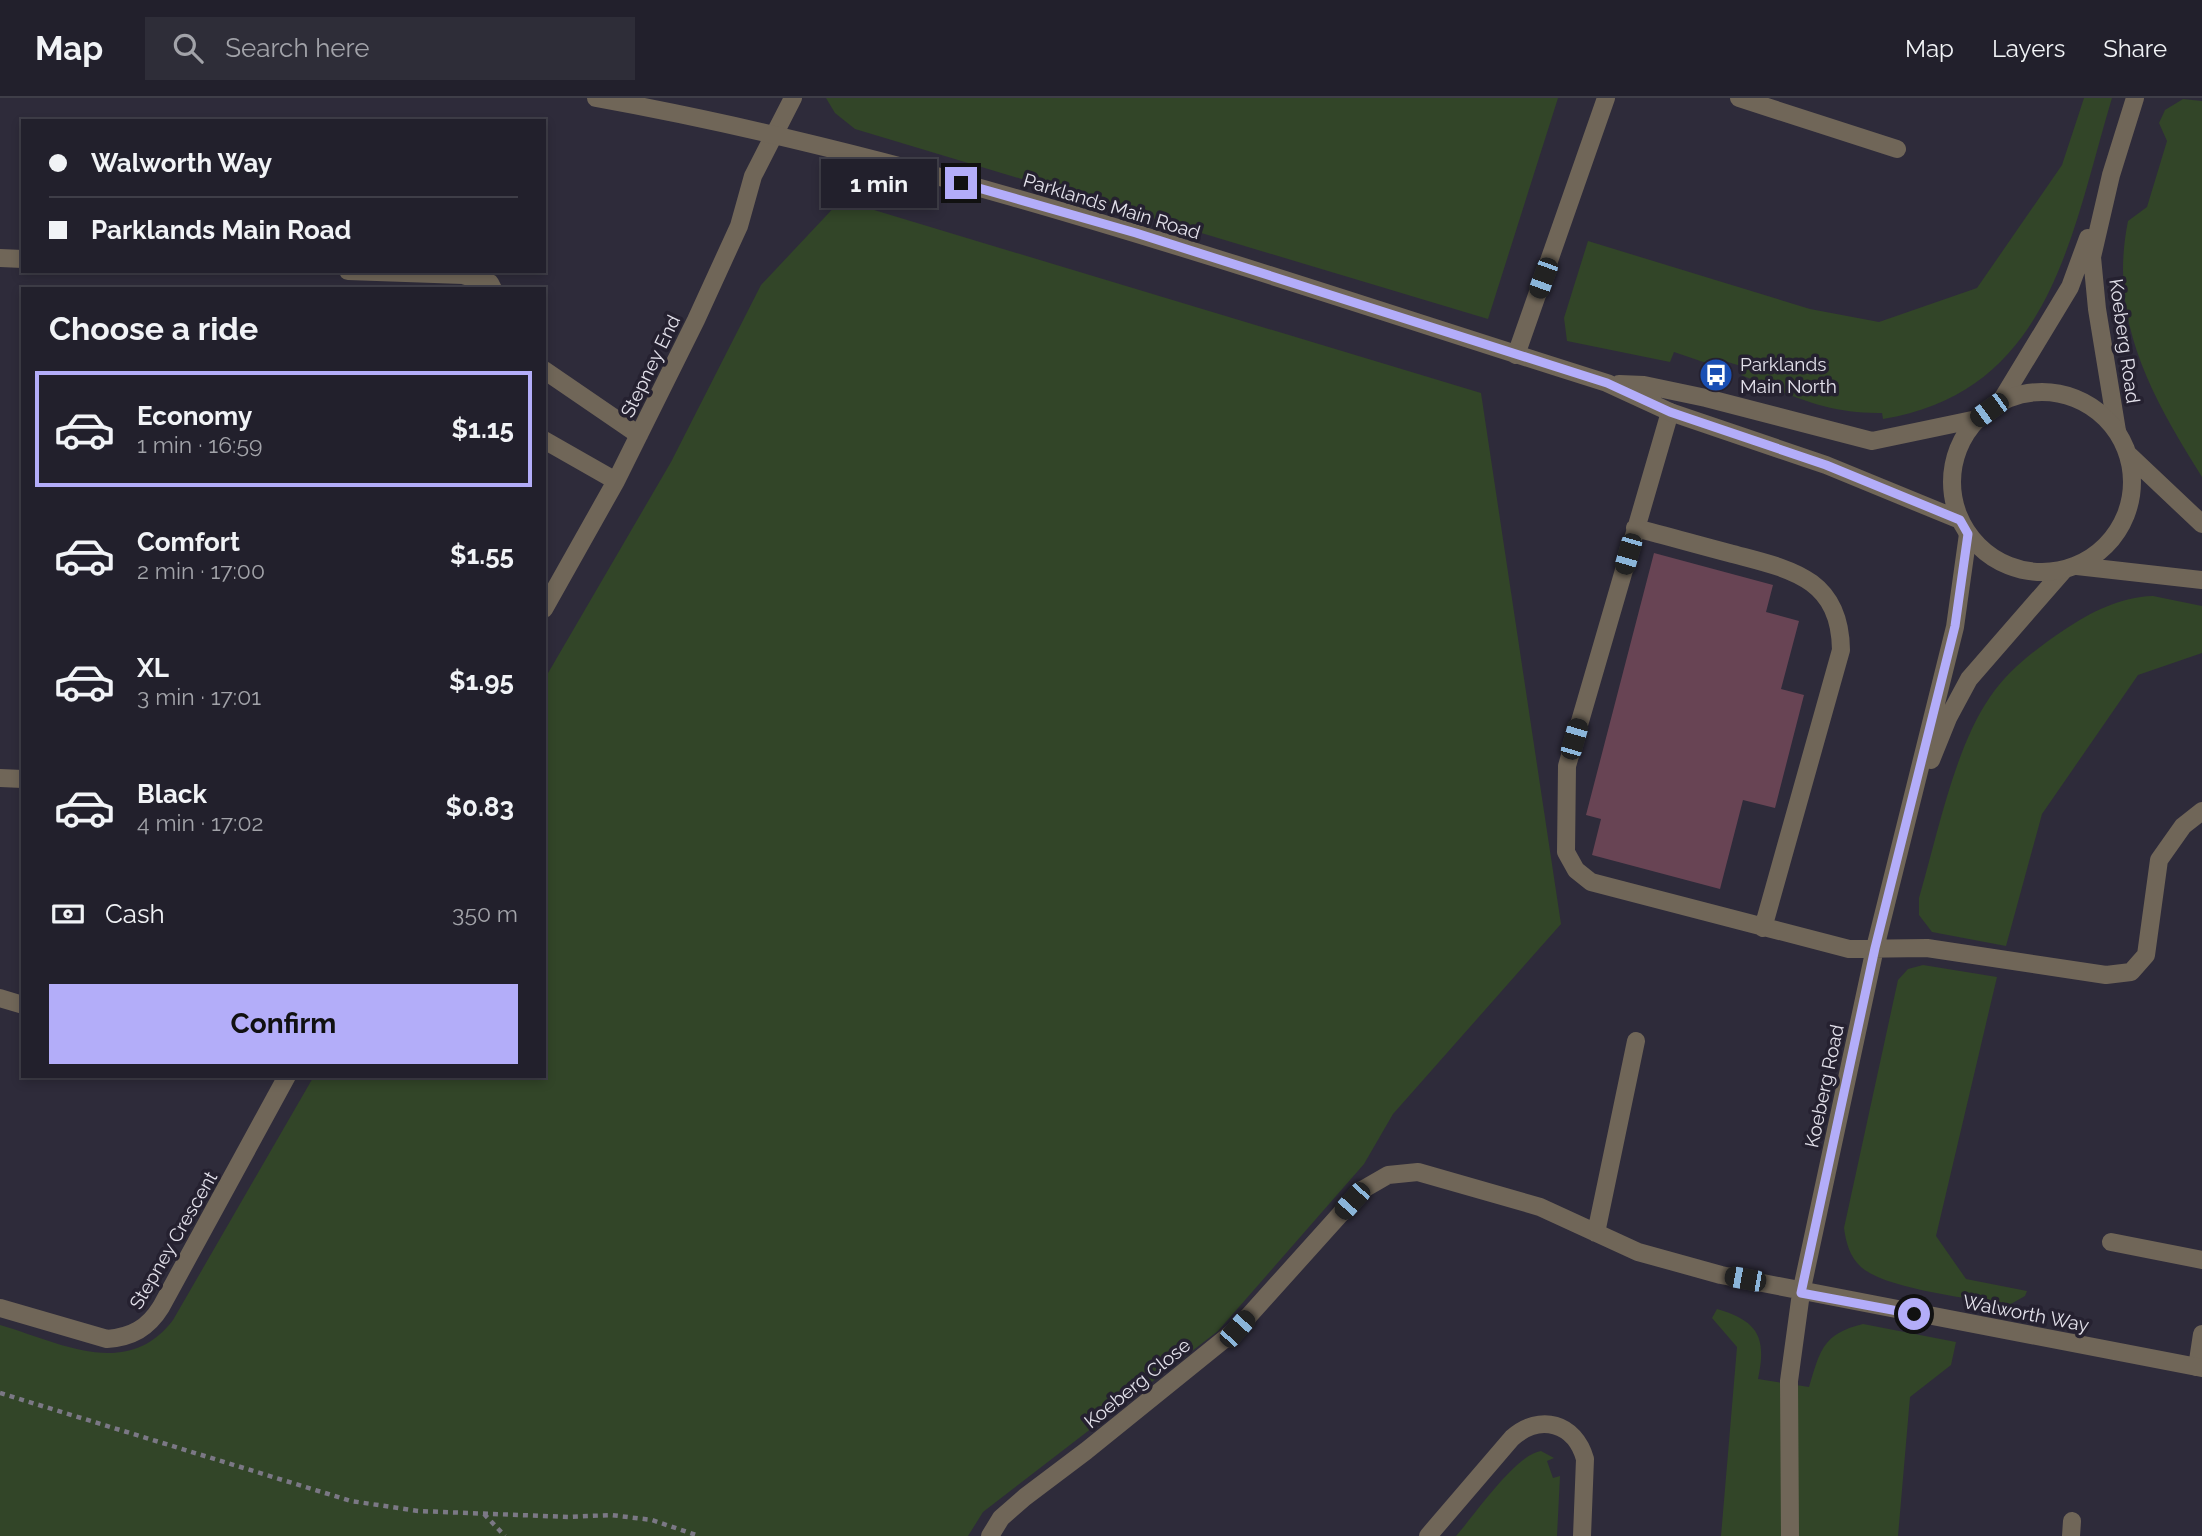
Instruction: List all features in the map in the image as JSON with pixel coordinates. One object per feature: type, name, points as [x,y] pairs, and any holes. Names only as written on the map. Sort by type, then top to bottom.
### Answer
[{"type":"street","name":"Parklands Main Road","points":[[596,98],[775,134],[887,161],[1136,233],[1607,383],[1670,412],[1826,465],[1964,527]]},
{"type":"street","name":"Stepney End","points":[[546,605],[639,435],[739,226],[753,176],[793,98]]},
{"type":"street","points":[[1516,355],[1606,98]]},
{"type":"street","points":[[1739,98],[1784,105],[1897,149]]},
{"type":"street","name":"Koeberg Road","points":[[2117,431],[2097,309],[2092,257],[2112,175],[2135,98]]},
{"type":"street","name":"Koeberg Road","points":[[2001,401],[2070,287],[2112,175]]},
{"type":"street","points":[[0,258],[21,259]]},
{"type":"street","points":[[406,273],[463,275],[490,283],[493,287]]},
{"type":"street","points":[[546,371],[639,435]]},
{"type":"street","name":"Parklands Main Road","points":[[1607,383],[1644,385],[1706,398],[1871,441],[1977,419]]},
{"type":"street","points":[[2202,524],[2129,456],[2117,431],[2103,415],[2085,402],[2064,394],[2021,394],[2001,401],[1977,419],[1961,441],[1953,467],[1952,494],[1964,527],[1982,550],[2010,566],[2042,573],[2070,569],[2202,580]]},
{"type":"street","points":[[1670,412],[1567,765],[1566,852],[1576,870],[1591,881],[1849,949],[1927,948],[2106,975],[2131,972],[2146,955],[2159,860],[2183,826],[2202,811]]},
{"type":"street","points":[[546,441],[615,481]]},
{"type":"street","points":[[2070,569],[2096,556],[2112,540],[2124,521],[2131,500],[2129,456]]},
{"type":"street","name":"Koeberg Road","points":[[1790,1536],[1789,1381],[1801,1293],[1875,948],[1914,802],[1931,716],[1955,626],[1964,527]]},
{"type":"street","points":[[1635,528],[1790,569],[1820,589],[1838,618],[1841,650],[1763,928]]},
{"type":"street","name":"Koeberg Road","points":[[1914,802],[1948,718],[1969,679],[2070,569]]},
{"type":"street","points":[[0,778],[21,779]]},
{"type":"street","points":[[0,998],[21,1005]]},
{"type":"street","points":[[1596,1233],[1636,1041]]},
{"type":"street","name":"Stepney Crescent","points":[[0,1308],[107,1339],[122,1338],[146,1326],[162,1307],[286,1078]]},
{"type":"street","name":"Koeberg Close","points":[[990,1536],[1001,1518],[1025,1497],[1237,1329],[1362,1190],[1374,1181],[1403,1172],[1434,1175],[1540,1207],[1639,1252],[1801,1293]]},
{"type":"street","points":[[2111,1242],[2202,1260]]},
{"type":"street","name":"Walworth Way","points":[[1801,1293],[2199,1367]]},
{"type":"street","points":[[2199,1367],[2202,1335]]},
{"type":"street","points":[[1428,1536],[1522,1429],[1545,1423],[1567,1430],[1582,1448],[1585,1459],[1581,1536]]},
{"type":"path","points":[[0,1393],[351,1500],[418,1511],[611,1515],[652,1520],[699,1536]]},
{"type":"path","points":[[484,1513],[505,1536]]},
{"type":"green space","points":[[826,98],[1558,98],[1488,319],[855,129],[835,113]]},
{"type":"green space","points":[[2084,98],[2112,98],[2083,202],[2066,252],[2045,299],[2018,341],[1984,377],[1939,403],[1883,419],[1882,413],[1862,413],[1826,407],[1794,397],[1741,375],[1744,367],[1718,359],[1715,366],[1674,352],[1670,362],[1567,341],[1564,318],[1588,241],[1810,309],[1879,322],[1977,288],[2062,165]]},
{"type":"green space","points":[[2183,99],[2202,101],[2202,477],[2166,416],[2138,355],[2129,324],[2124,291],[2123,257],[2128,221],[2147,207],[2167,141],[2159,123],[2165,110]]},
{"type":"green space","points":[[841,200],[1481,393],[1561,924],[1393,1114],[1364,1164],[1218,1331],[983,1512],[968,1536],[0,1536],[0,1325],[91,1352],[114,1353],[135,1349],[155,1338],[173,1320],[313,1078],[546,1078],[546,677],[671,462],[761,285]]},
{"type":"green space","points":[[2153,596],[2202,606],[2202,653],[2138,675],[2042,814],[2006,946],[1932,932],[1919,915],[1919,898],[1956,767],[1977,718],[1990,697],[2024,660],[2074,623],[2117,602]]},
{"type":"green space","points":[[1923,965],[1997,977],[1936,1236],[1966,1279],[2027,1291],[2025,1296],[2009,1305],[1931,1292],[1873,1275],[1857,1263],[1846,1239],[1844,1228],[1898,980],[1908,969]]},
{"type":"green space","points":[[1717,1309],[1742,1319],[1756,1333],[1761,1352],[1758,1379],[1809,1387],[1816,1363],[1825,1346],[1849,1328],[1863,1324],[1956,1342],[1951,1365],[1910,1397],[1898,1536],[1721,1536],[1737,1347],[1712,1318]]},
{"type":"green space","points":[[1541,1451],[1554,1458],[1547,1461],[1553,1478],[1560,1476],[1557,1536],[1456,1536],[1508,1474],[1531,1455]]},
{"type":"building","points":[[1654,553],[1773,585],[1766,612],[1799,621],[1781,689],[1804,695],[1775,808],[1743,800],[1720,889],[1592,855],[1601,819],[1586,815]]},
{"type":"place","name":"Parklands Main North","points":[[1716,375]]},
{"type":"route","points":[[961,183],[1136,233],[1607,383],[1670,412],[1861,478],[1960,520],[1968,534],[1955,626],[1931,716],[1914,802],[1875,948],[1801,1293],[1914,1314]]}]
